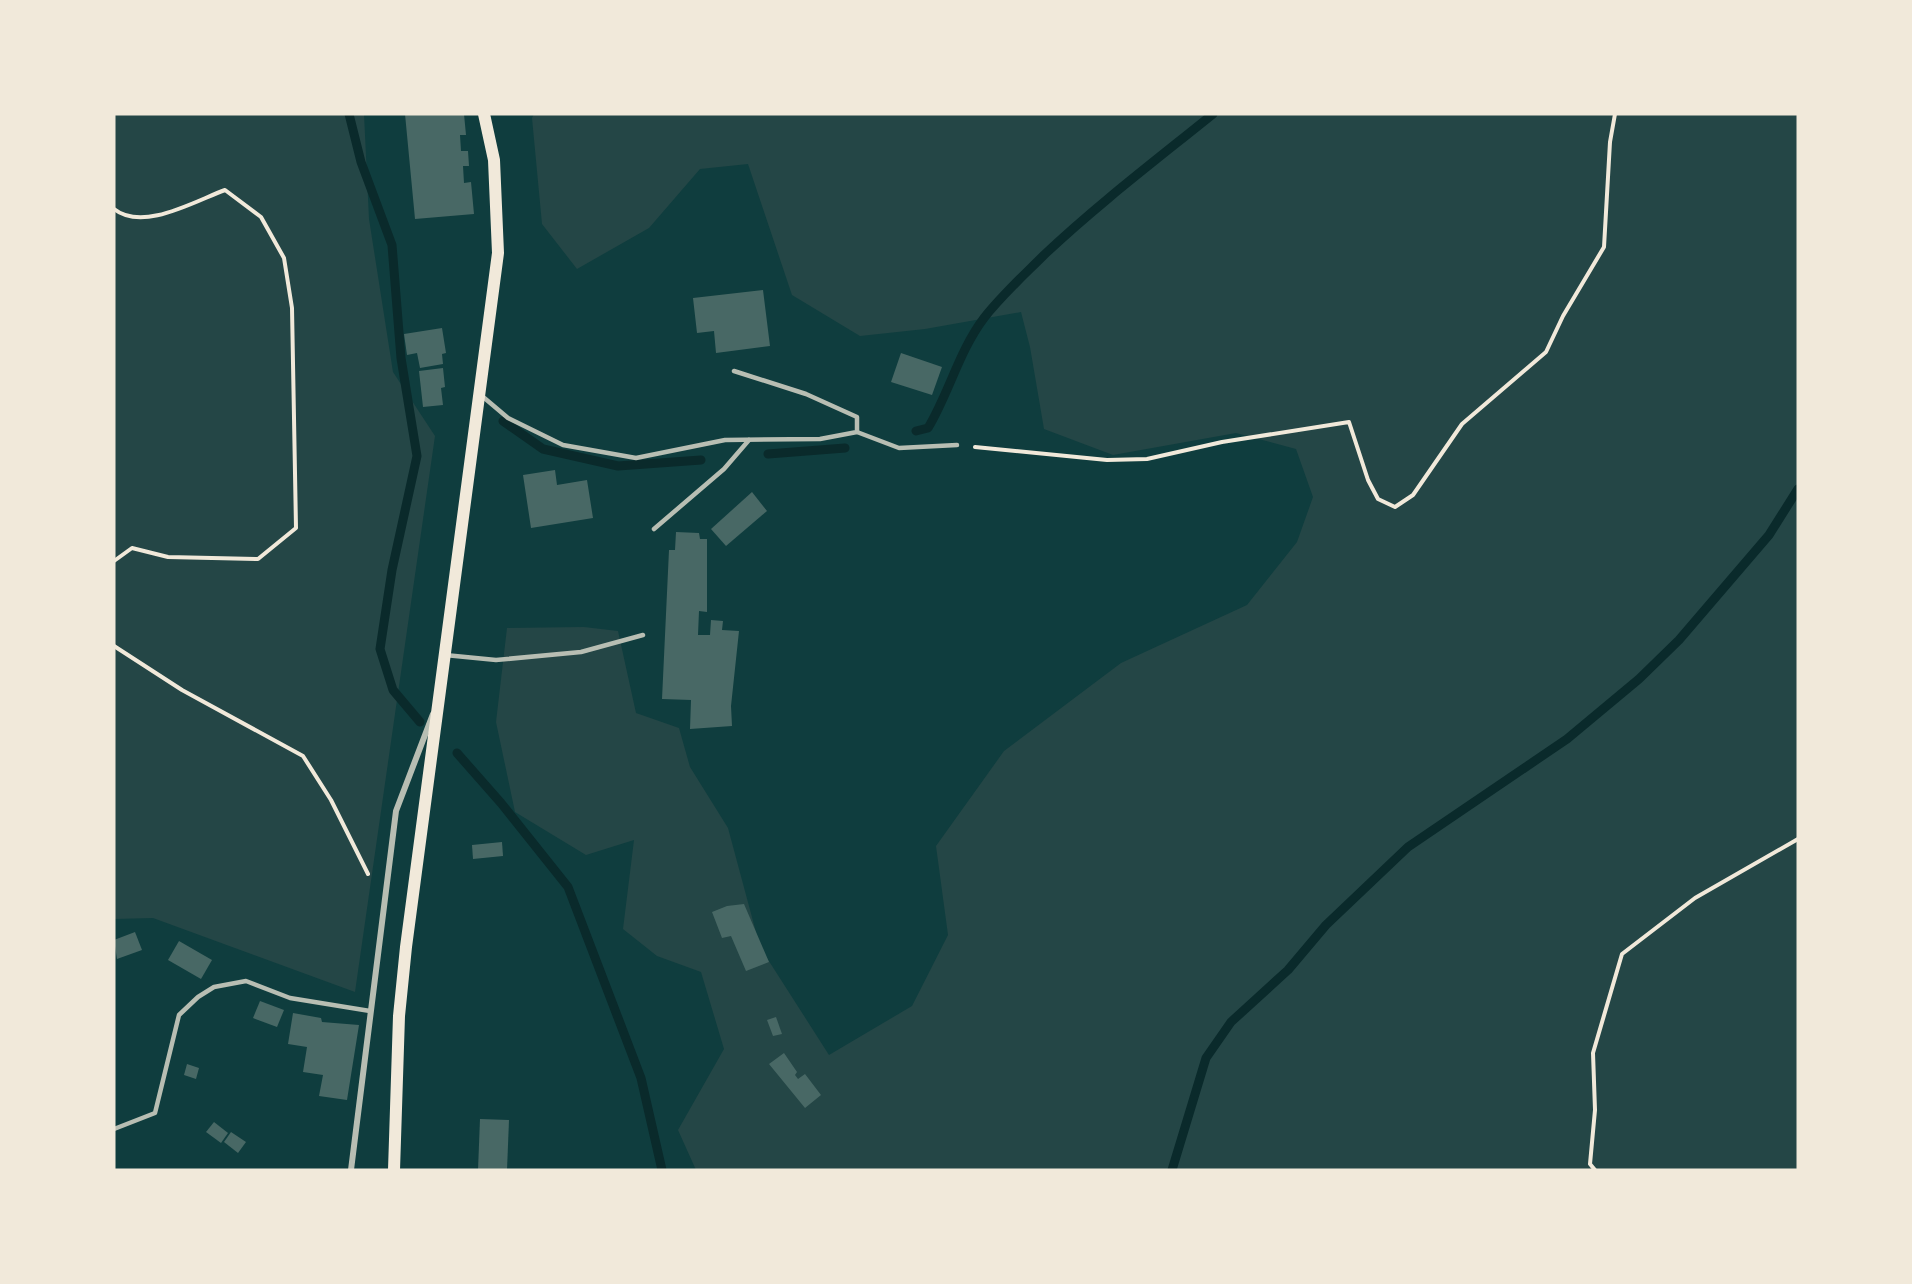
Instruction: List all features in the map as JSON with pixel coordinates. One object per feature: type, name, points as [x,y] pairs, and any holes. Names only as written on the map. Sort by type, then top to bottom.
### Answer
[{"type":"main road","points":[[394,1170],[399,1016],[498,254],[494,160],[484,114]]},
{"type":"street","points":[[351,1170],[396,812],[439,700]]},
{"type":"lane","points":[[734,370],[806,394],[857,417],[857,432]]},
{"type":"lane","points":[[480,393],[508,418],[563,445],[636,458],[725,440],[820,439],[857,432],[899,448],[957,445]]},
{"type":"lane","points":[[654,529],[724,470],[749,440]]},
{"type":"lane","points":[[445,655],[496,660],[581,652],[643,635]]},
{"type":"lane","points":[[114,1129],[155,1113],[179,1015],[198,997],[214,987],[246,981],[290,998],[370,1011]]},
{"type":"path","points":[[957,445],[1107,460],[1147,459],[1222,442],[1349,422],[1358,453],[1378,499],[1395,507],[1413,495],[1462,424],[1546,352],[1563,316],[1604,247],[1610,142],[1615,114]]},
{"type":"path","points":[[114,209],[122,215],[156,218],[225,190],[261,217],[284,258],[292,308],[296,528],[258,560],[168,557],[132,548],[114,561]]},
{"type":"path","points":[[114,646],[182,690],[303,756],[331,800],[384,904]]},
{"type":"path","points":[[1595,1170],[1590,1164],[1595,1110],[1593,1053],[1622,954],[1695,898],[1798,839]]},
{"type":"shaded area","points":[[114,114],[364,114],[369,219],[393,372],[435,436],[355,992],[153,918],[114,919]]},
{"type":"shaded area","points":[[534,114],[1798,114],[1798,1170],[696,1170],[678,1130],[724,1049],[701,972],[657,956],[623,929],[634,840],[586,855],[515,812],[496,722],[507,628],[584,627],[618,631],[636,713],[679,728],[690,767],[728,828],[760,947],[829,1055],[912,1006],[948,935],[936,846],[1004,751],[1121,663],[1247,605],[1297,542],[1313,497],[1296,449],[1236,433],[1113,455],[1044,429],[1030,347],[1021,312],[925,329],[860,336],[792,295],[748,164],[700,169],[649,228],[577,269],[542,224],[532,118]]},
{"type":"building","points":[[405,114],[464,114],[466,135],[460,135],[461,151],[468,151],[469,166],[463,166],[464,183],[471,182],[474,214],[415,219]]},
{"type":"building","points":[[763,290],[770,346],[716,353],[714,331],[697,333],[693,298]]},
{"type":"building","points":[[442,328],[446,353],[442,354],[443,364],[420,368],[417,353],[407,355],[404,334]]},
{"type":"building","points":[[901,353],[942,367],[932,395],[891,382]]},
{"type":"building","points":[[443,368],[445,387],[441,388],[443,405],[423,407],[419,371]]},
{"type":"building","points":[[555,470],[557,485],[587,480],[593,518],[531,528],[523,475]]},
{"type":"building","points":[[752,492],[767,511],[726,546],[711,529]]},
{"type":"building","points":[[676,532],[699,533],[700,539],[707,539],[707,612],[699,611],[698,635],[710,635],[711,620],[723,621],[722,630],[739,631],[731,706],[732,726],[690,729],[691,700],[662,699],[669,550],[675,550]]},
{"type":"building","points":[[502,842],[503,856],[473,859],[472,845]]},
{"type":"building","points":[[744,904],[769,962],[746,971],[731,936],[722,938],[712,912],[727,906]]},
{"type":"building","points":[[135,932],[142,950],[117,959],[114,940]]},
{"type":"building","points":[[179,941],[212,960],[201,979],[168,960]]},
{"type":"building","points":[[260,1001],[284,1010],[277,1027],[253,1018]]},
{"type":"building","points":[[293,1013],[321,1018],[322,1022],[359,1025],[347,1100],[319,1096],[323,1075],[303,1072],[307,1047],[288,1044]]},
{"type":"building","points":[[776,1017],[782,1034],[773,1036],[767,1020]]},
{"type":"building","points":[[784,1053],[797,1072],[795,1075],[798,1079],[805,1074],[821,1095],[805,1108],[769,1064]]},
{"type":"building","points":[[187,1064],[199,1068],[196,1079],[184,1075]]},
{"type":"building","points":[[480,1119],[509,1120],[507,1170],[478,1170]]},
{"type":"building","points":[[214,1122],[228,1133],[221,1143],[206,1132]]},
{"type":"building","points":[[231,1132],[246,1142],[238,1153],[224,1142]]},
{"type":"waterway","points":[[349,114],[361,162],[392,245],[401,358],[417,456],[392,570],[380,649],[393,690],[420,722]]},
{"type":"waterway","points":[[916,431],[928,428],[975,331],[1005,293],[1085,218],[1213,114]]},
{"type":"waterway","points":[[503,421],[543,449],[618,466],[701,460]]},
{"type":"waterway","points":[[768,454],[845,448]]},
{"type":"waterway","points":[[1172,1170],[1206,1058],[1231,1022],[1288,970],[1326,925],[1408,847],[1567,739],[1639,679],[1679,640],[1769,535],[1798,489]]},
{"type":"waterway","points":[[457,753],[501,803],[568,887],[641,1078],[662,1170]]}]
